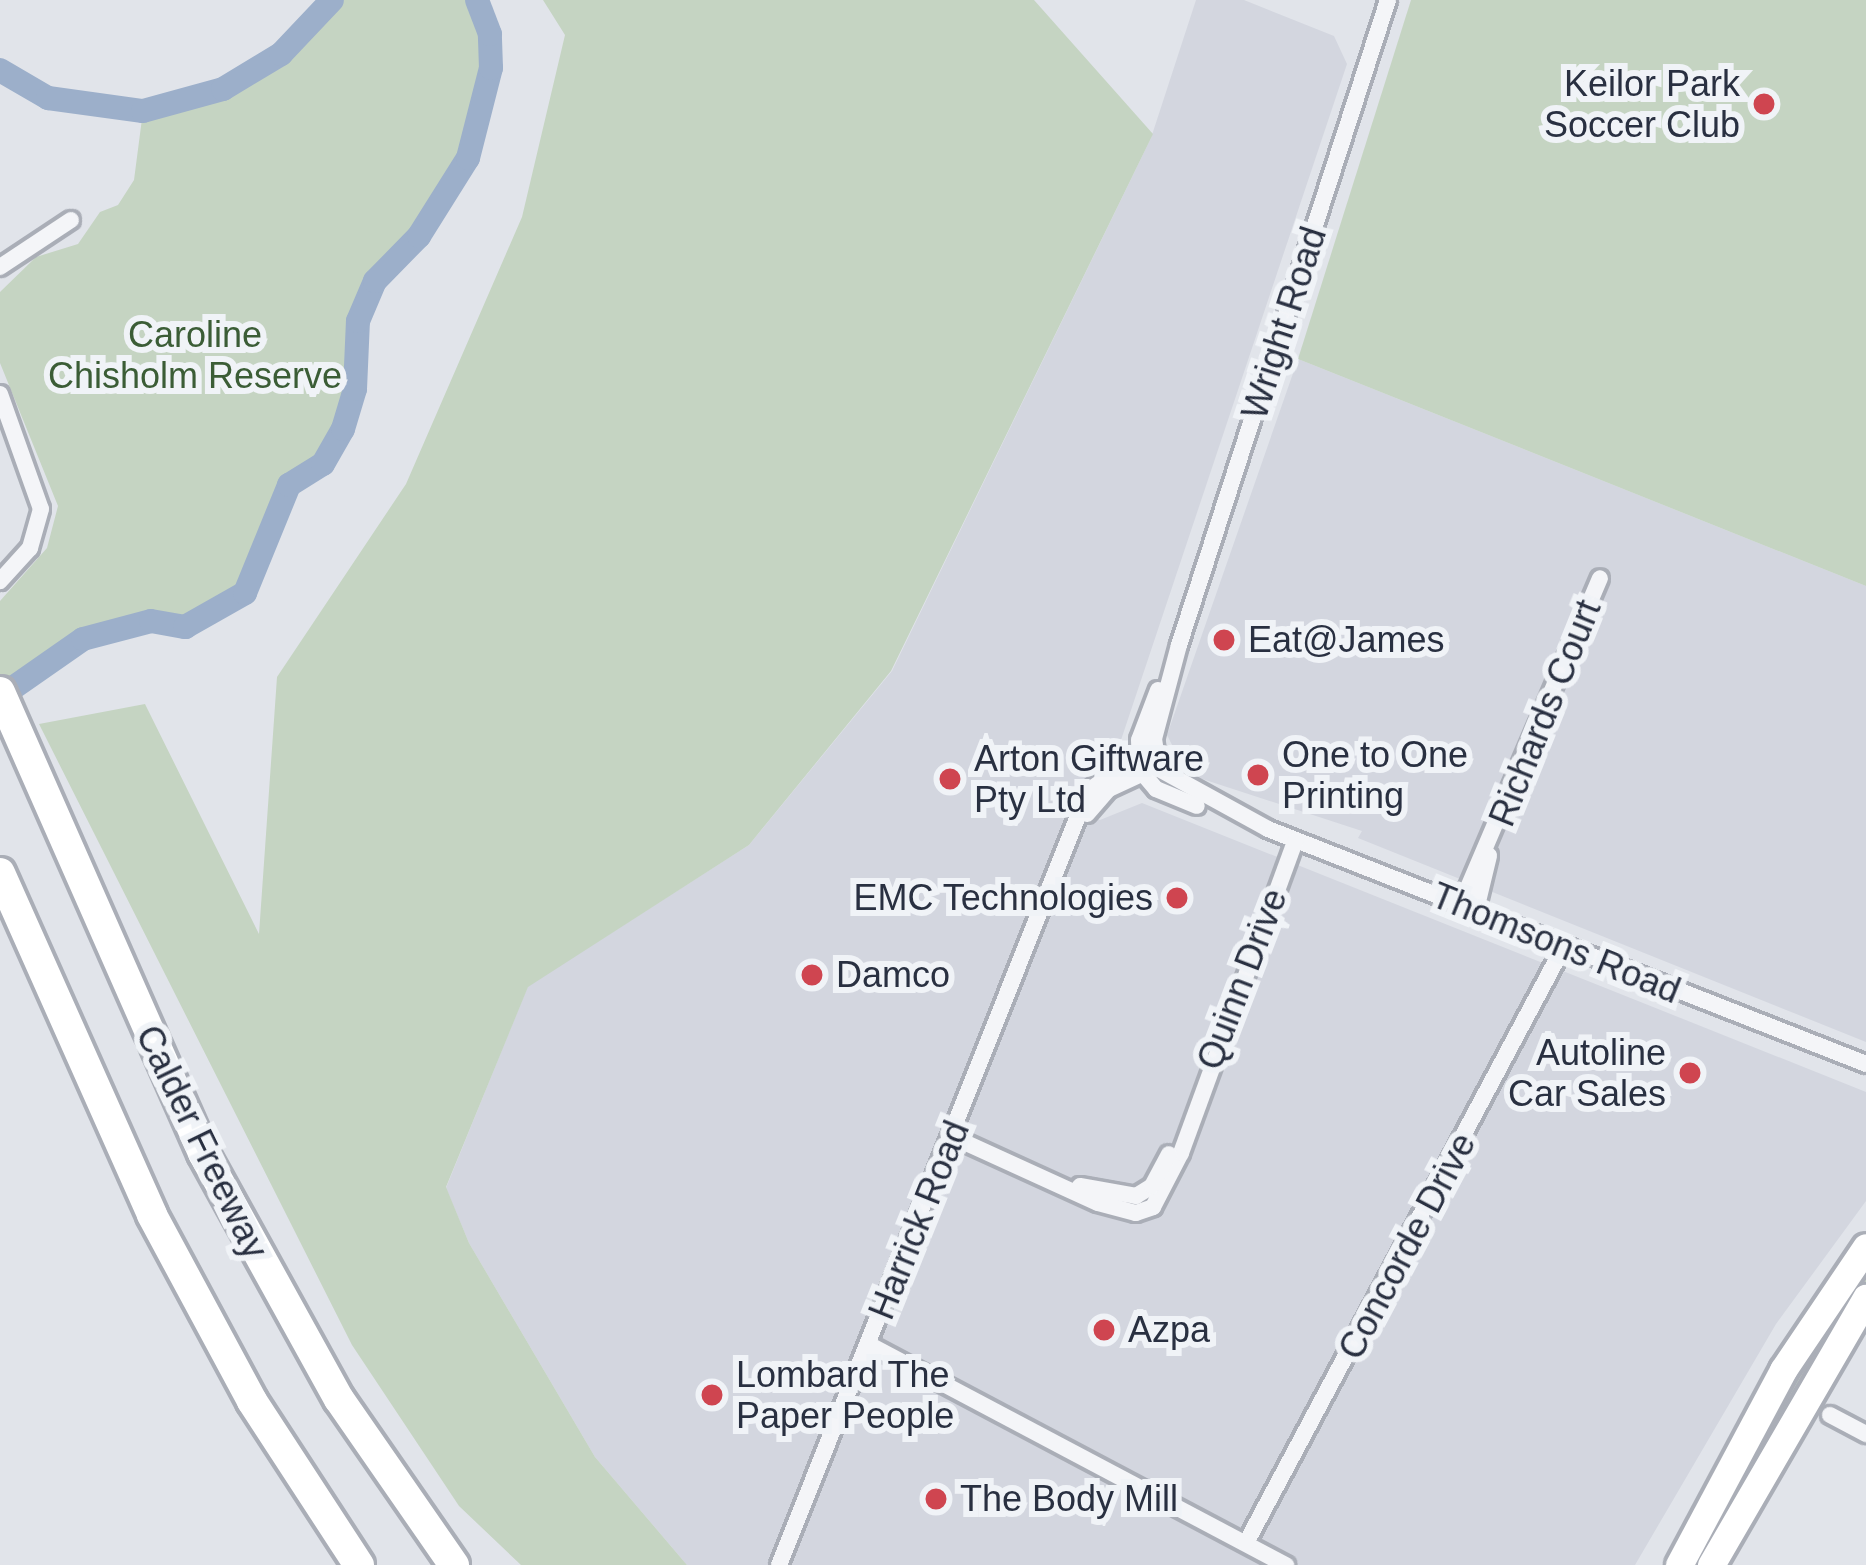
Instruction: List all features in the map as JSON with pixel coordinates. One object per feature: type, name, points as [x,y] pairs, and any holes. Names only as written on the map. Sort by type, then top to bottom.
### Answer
[{"type":"highway","name":"Calder Freeway","points":[[0,692],[202,1153],[339,1399],[454,1565]]},
{"type":"highway","name":"Calder Freeway","points":[[0,873],[142,1197],[307,1489],[358,1565]]},
{"type":"main road","points":[[1678,1565],[1783,1370],[1866,1247]]},
{"type":"main road","points":[[1711,1565],[1866,1298]]},
{"type":"street","name":"Wright Road","points":[[1145,769],[1179,645],[1388,0]]},
{"type":"street","points":[[0,267],[71,220]]},
{"type":"street","points":[[0,394],[41,509],[30,548],[0,581]]},
{"type":"street","name":"Richards Court","points":[[1468,907],[1600,578]]},
{"type":"street","name":"Thomsons Road","points":[[1145,769],[1170,796],[1468,907],[1866,1067]]},
{"type":"street","name":"Harrick Road","points":[[779,1565],[1088,791],[1145,769]]},
{"type":"street","name":"Quinn Drive","points":[[953,1137],[1067,1184],[1123,1197],[1145,1191],[1190,1117],[1295,841]]},
{"type":"street","name":"Concorde Drive","points":[[1246,1543],[1564,946]]},
{"type":"street","points":[[870,1345],[1286,1565]]},
{"type":"street","points":[[1829,1415],[1866,1434]]},
{"type":"shaded area","points":[[1196,0],[1244,0],[1334,36],[1347,64],[1119,746],[1064,803],[1100,820],[1142,803],[1866,1092],[1866,1201],[1776,1324],[1635,1565],[687,1565],[595,1457],[469,1243],[446,1188],[528,986],[749,845],[892,671],[1151,138]]},
{"type":"shaded area","points":[[1298,359],[1866,586],[1866,1042],[1358,838],[1362,831],[1187,774],[1167,735]]},
{"type":"green space","name":"Caroline Chisholm Reserve","points":[[332,0],[477,0],[490,34],[491,68],[468,158],[419,236],[375,281],[358,321],[355,389],[343,429],[323,464],[289,485],[245,593],[220,612],[185,627],[151,621],[83,639],[0,697],[0,601],[47,548],[58,506],[0,363],[0,292],[36,257],[78,244],[100,212],[118,205],[134,180],[143,111],[223,89],[281,54]]},
{"type":"green space","points":[[543,0],[1034,0],[1153,134],[891,671],[749,845],[528,987],[446,1187],[469,1243],[595,1457],[687,1565],[521,1565],[459,1506],[352,1345],[39,724],[145,704],[259,934],[277,677],[406,484],[522,217],[565,35]]},
{"type":"green space","points":[[1411,0],[1866,0],[1866,586],[1298,359]]},
{"type":"green space","points":[[1866,1260],[1866,1285],[1700,1565],[1686,1565],[1785,1383]]},
{"type":"waterway","points":[[0,70],[48,98],[143,111],[223,89],[281,54],[332,0]]},
{"type":"waterway","points":[[0,697],[83,639],[151,621],[185,627],[245,593],[289,485],[323,464],[343,429],[355,389],[358,321],[375,281],[419,236],[468,158],[491,68],[490,34],[477,0]]},
{"type":"place","name":"Keilor Park Soccer Club","points":[[1764,104]]},
{"type":"place","name":"Eat@James","points":[[1224,640]]},
{"type":"place","name":"One to One Printing","points":[[1258,775]]},
{"type":"place","name":"Arton Giftware Pty Ltd","points":[[950,779]]},
{"type":"place","name":"EMC Technologies","points":[[1177,898]]},
{"type":"place","name":"Damco","points":[[812,975]]},
{"type":"place","name":"Autoline Car Sales","points":[[1690,1073]]},
{"type":"place","name":"Azpa","points":[[1104,1330]]},
{"type":"place","name":"Lombard The Paper People","points":[[712,1395]]},
{"type":"place","name":"The Body Mill","points":[[936,1499]]}]
